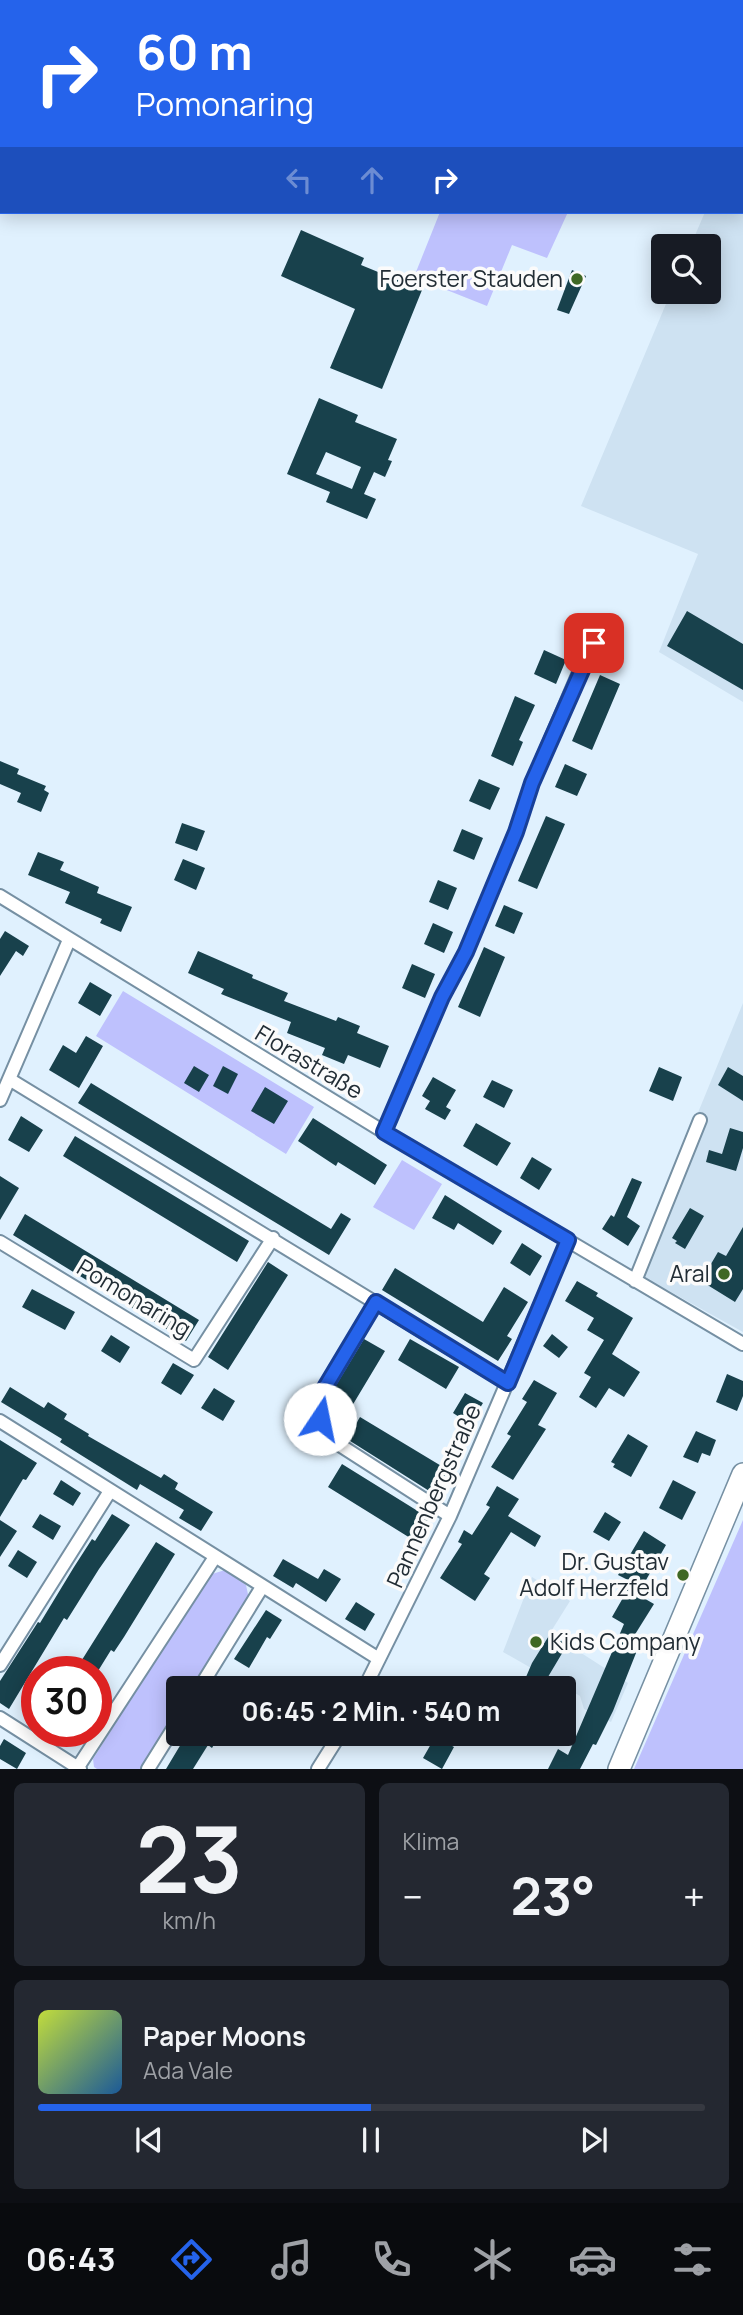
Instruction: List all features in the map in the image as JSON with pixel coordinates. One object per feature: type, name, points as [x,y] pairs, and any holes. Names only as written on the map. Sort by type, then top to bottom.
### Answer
[{"type":"main road","points":[[619,1769],[743,1474]]},
{"type":"street","points":[[384,1132],[442,997],[466,952],[516,832],[532,783],[584,662],[604,624]]},
{"type":"street","name":"Florastraße","points":[[0,896],[384,1132],[743,1344]]},
{"type":"street","points":[[0,1100],[5,1080],[69,940]]},
{"type":"street","points":[[5,1080],[273,1238],[508,1383]]},
{"type":"street","points":[[635,1281],[701,1121]]},
{"type":"street","name":"Pomonaring","points":[[0,1242],[194,1360],[273,1238]]},
{"type":"street","name":"Pannenbergstraße","points":[[370,1676],[450,1516],[568,1240]]},
{"type":"street","points":[[376,1302],[324,1389],[319,1405],[320,1419],[325,1432],[335,1442],[450,1516]]},
{"type":"street","points":[[0,1421],[379,1659]]},
{"type":"street","points":[[0,1665],[110,1491]]},
{"type":"street","points":[[0,1718],[79,1768],[215,1557]]},
{"type":"street","points":[[207,1676],[262,1587]]},
{"type":"street","points":[[148,1769],[166,1740]]},
{"type":"street","points":[[318,1769],[332,1746]]},
{"type":"shaded area","points":[[439,214],[567,214],[547,258],[512,245],[487,306],[414,277]]},
{"type":"shaded area","points":[[704,214],[743,214],[743,702],[659,652],[698,554],[581,506],[666,304],[721,304],[721,234],[696,234]]},
{"type":"shaded area","points":[[123,991],[314,1107],[286,1154],[96,1036]]},
{"type":"shaded area","points":[[743,1003],[743,1332],[633,1271]]},
{"type":"shaded area","points":[[402,1160],[442,1184],[414,1230],[373,1207]]},
{"type":"shaded area","points":[[743,1520],[743,1769],[634,1769]]},
{"type":"shaded area","points":[[225,1570],[246,1585],[249,1599],[200,1676],[166,1676],[166,1730],[142,1769],[97,1769],[93,1759],[101,1747],[112,1747],[112,1729],[209,1575]]},
{"type":"shaded area","name":"Kids Company","points":[[532,1577],[570,1601],[550,1633],[628,1683],[611,1722],[584,1709],[580,1696],[576,1694],[576,1676],[545,1676],[503,1652]]},
{"type":"building","points":[[301,230],[364,258],[361,265],[422,290],[382,389],[330,368],[355,309],[281,276]]},
{"type":"building","points":[[572,270],[586,276],[569,314],[557,310]]},
{"type":"building","points":[[319,398],[358,415],[355,422],[397,439],[388,460],[392,461],[385,477],[374,472],[364,494],[376,499],[367,519],[326,502],[330,492],[287,474]],"holes":[[[326,452],[361,467],[352,489],[316,474]]]},
{"type":"building","points":[[687,611],[743,644],[743,690],[667,646]]},
{"type":"building","points":[[544,650],[566,660],[556,684],[534,674]]},
{"type":"building","points":[[600,675],[620,684],[592,750],[572,741]]},
{"type":"building","points":[[515,696],[535,705],[519,740],[523,742],[513,766],[491,756]]},
{"type":"building","points":[[0,761],[19,769],[17,774],[46,786],[44,790],[49,793],[41,812],[17,802],[21,793],[0,784]]},
{"type":"building","points":[[565,764],[587,774],[577,796],[555,787]]},
{"type":"building","points":[[479,779],[500,788],[490,810],[469,801]]},
{"type":"building","points":[[546,816],[565,824],[537,889],[518,881]]},
{"type":"building","points":[[182,823],[205,831],[197,851],[175,843]]},
{"type":"building","points":[[462,829],[483,838],[474,860],[453,851]]},
{"type":"building","points":[[38,852],[64,862],[60,870],[99,887],[97,893],[132,907],[121,932],[100,923],[102,919],[65,903],[70,892],[28,875]]},
{"type":"building","points":[[183,859],[205,868],[196,890],[174,880]]},
{"type":"building","points":[[438,880],[457,888],[448,910],[429,902]]},
{"type":"building","points":[[504,905],[523,913],[514,934],[495,926]]},
{"type":"building","points":[[433,923],[453,932],[444,953],[424,944]]},
{"type":"building","points":[[5,931],[29,946],[23,956],[16,951],[0,976],[0,939]]},
{"type":"building","points":[[484,947],[505,957],[480,1017],[458,1007]]},
{"type":"building","points":[[198,951],[288,993],[284,1001],[336,1021],[338,1017],[360,1026],[357,1033],[389,1046],[380,1068],[348,1055],[344,1064],[322,1055],[325,1048],[287,1033],[291,1022],[221,994],[224,989],[188,973]]},
{"type":"building","points":[[412,964],[435,974],[425,998],[402,988]]},
{"type":"building","points":[[90,982],[112,995],[100,1016],[78,1003]]},
{"type":"building","points":[[86,1036],[103,1046],[79,1088],[49,1070],[63,1045],[76,1053]]},
{"type":"building","points":[[194,1066],[209,1075],[199,1092],[184,1083]]},
{"type":"building","points":[[223,1066],[238,1074],[228,1094],[213,1086]]},
{"type":"building","points":[[659,1067],[682,1077],[673,1101],[649,1091]]},
{"type":"building","points":[[728,1067],[743,1076],[743,1101],[718,1085]]},
{"type":"building","points":[[433,1077],[456,1090],[446,1107],[451,1110],[445,1120],[425,1109],[430,1101],[422,1096]]},
{"type":"building","points":[[492,1080],[513,1090],[504,1108],[483,1097]]},
{"type":"building","points":[[91,1083],[331,1229],[341,1213],[351,1219],[329,1255],[78,1103]]},
{"type":"building","points":[[265,1087],[288,1101],[274,1124],[251,1111]]},
{"type":"building","points":[[21,1116],[43,1130],[29,1152],[8,1140]]},
{"type":"building","points":[[313,1118],[387,1165],[375,1185],[338,1162],[336,1166],[298,1141]]},
{"type":"building","points":[[476,1123],[511,1143],[497,1166],[463,1146]]},
{"type":"building","points":[[730,1128],[743,1132],[743,1148],[736,1171],[706,1162],[709,1150],[722,1154]]},
{"type":"building","points":[[75,1136],[249,1241],[237,1262],[63,1156]]},
{"type":"building","points":[[532,1157],[552,1169],[539,1190],[520,1178]]},
{"type":"building","points":[[0,1176],[19,1188],[0,1220]]},
{"type":"building","points":[[632,1178],[642,1182],[627,1217],[640,1226],[628,1246],[602,1229],[611,1215],[614,1217]]},
{"type":"building","points":[[445,1195],[502,1231],[493,1245],[458,1223],[454,1230],[432,1218]]},
{"type":"building","points":[[690,1208],[704,1216],[685,1249],[672,1238]]},
{"type":"building","points":[[25,1214],[199,1320],[186,1341],[13,1235]]},
{"type":"building","name":"Aral","points":[[743,1227],[743,1289],[735,1302],[701,1281],[718,1252],[726,1256]]},
{"type":"building","points":[[522,1243],[542,1256],[530,1276],[510,1263]]},
{"type":"building","points":[[268,1262],[288,1275],[228,1370],[208,1357]]},
{"type":"building","points":[[395,1268],[483,1322],[504,1287],[528,1302],[507,1336],[512,1339],[498,1361],[382,1290]]},
{"type":"building","points":[[577,1281],[633,1318],[612,1354],[640,1372],[624,1397],[609,1388],[596,1408],[579,1397],[591,1377],[584,1373],[604,1340],[587,1330],[594,1318],[565,1301]]},
{"type":"building","points":[[32,1289],[75,1312],[65,1330],[22,1307]]},
{"type":"building","points":[[552,1334],[568,1347],[559,1358],[543,1346]]},
{"type":"building","points":[[111,1335],[130,1347],[120,1363],[101,1351]]},
{"type":"building","points":[[364,1339],[385,1351],[349,1411],[331,1399],[332,1392]]},
{"type":"building","points":[[410,1339],[459,1367],[446,1389],[398,1360]]},
{"type":"building","points":[[173,1363],[194,1375],[181,1395],[161,1383]]},
{"type":"building","points":[[727,1374],[743,1381],[743,1396],[737,1411],[716,1402]]},
{"type":"building","points":[[534,1380],[557,1393],[538,1425],[546,1429],[513,1480],[491,1467],[511,1436],[507,1434],[527,1402],[522,1399]]},
{"type":"building","points":[[10,1387],[44,1408],[48,1402],[67,1414],[64,1419],[89,1434],[88,1436],[161,1478],[164,1474],[178,1483],[175,1489],[213,1512],[201,1531],[179,1518],[184,1510],[140,1484],[137,1490],[1,1402]]},
{"type":"building","points":[[214,1388],[235,1401],[223,1421],[201,1408]]},
{"type":"building","points":[[465,1393],[483,1403],[470,1424],[453,1413]]},
{"type":"building","points":[[360,1417],[448,1470],[434,1494],[347,1439]]},
{"type":"building","points":[[696,1431],[716,1440],[710,1456],[702,1453],[698,1463],[683,1457]]},
{"type":"building","points":[[628,1434],[648,1446],[631,1477],[613,1467],[615,1464],[611,1462]]},
{"type":"building","points":[[0,1440],[37,1463],[26,1480],[23,1479],[0,1517]]},
{"type":"building","points":[[342,1464],[429,1518],[415,1541],[328,1487]]},
{"type":"building","points":[[61,1480],[81,1493],[73,1506],[53,1494]]},
{"type":"building","points":[[673,1480],[696,1492],[682,1520],[659,1508]]},
{"type":"building","points":[[497,1486],[519,1499],[508,1516],[541,1536],[535,1547],[511,1532],[484,1574],[490,1578],[475,1601],[440,1578],[462,1544],[458,1542],[464,1530],[472,1535],[490,1507],[486,1505]]},
{"type":"building","points":[[605,1512],[621,1522],[609,1541],[593,1532]]},
{"type":"building","points":[[40,1514],[61,1526],[53,1540],[32,1527]]},
{"type":"building","points":[[112,1514],[130,1525],[67,1620],[64,1618],[41,1656],[21,1656],[21,1689],[9,1709],[0,1703],[0,1681],[92,1539],[95,1541]]},
{"type":"building","points":[[0,1520],[17,1531],[0,1557]]},
{"type":"building","points":[[644,1531],[666,1545],[642,1587],[618,1575]]},
{"type":"building","points":[[156,1542],[175,1554],[114,1652],[111,1650],[107,1656],[84,1656]]},
{"type":"building","points":[[18,1550],[37,1562],[27,1578],[8,1566]]},
{"type":"building","points":[[283,1559],[318,1579],[324,1569],[341,1579],[326,1602],[296,1583],[293,1588],[273,1576]]},
{"type":"building","points":[[628,1589],[654,1604],[629,1644],[638,1648],[596,1745],[593,1744],[580,1769],[548,1769],[558,1749],[568,1755],[572,1746],[576,1746],[576,1736],[624,1624],[612,1617]]},
{"type":"building","points":[[356,1602],[375,1614],[365,1631],[345,1619]]},
{"type":"building","points":[[266,1610],[282,1620],[270,1639],[267,1637],[249,1668],[234,1659]]},
{"type":"building","points":[[550,1634],[567,1645],[549,1676],[526,1676]]},
{"type":"building","points":[[4,1739],[26,1753],[17,1769],[0,1759],[0,1746]]},
{"type":"building","points":[[180,1746],[207,1746],[193,1769],[166,1769]]},
{"type":"building","points":[[430,1746],[454,1747],[442,1769],[423,1758]]},
{"type":"place","name":"Foerster Stauden","points":[[577,279]]},
{"type":"place","name":"Aral","points":[[724,1274]]},
{"type":"place","name":"Dr. Gustav Adolf Herzfeld","points":[[683,1575]]},
{"type":"place","name":"Kids Company","points":[[536,1642]]},
{"type":"route","points":[[320,1419],[319,1405],[324,1389],[376,1302],[508,1383],[568,1240],[384,1132],[446,988],[466,952],[516,832],[532,783],[594,643]]}]
